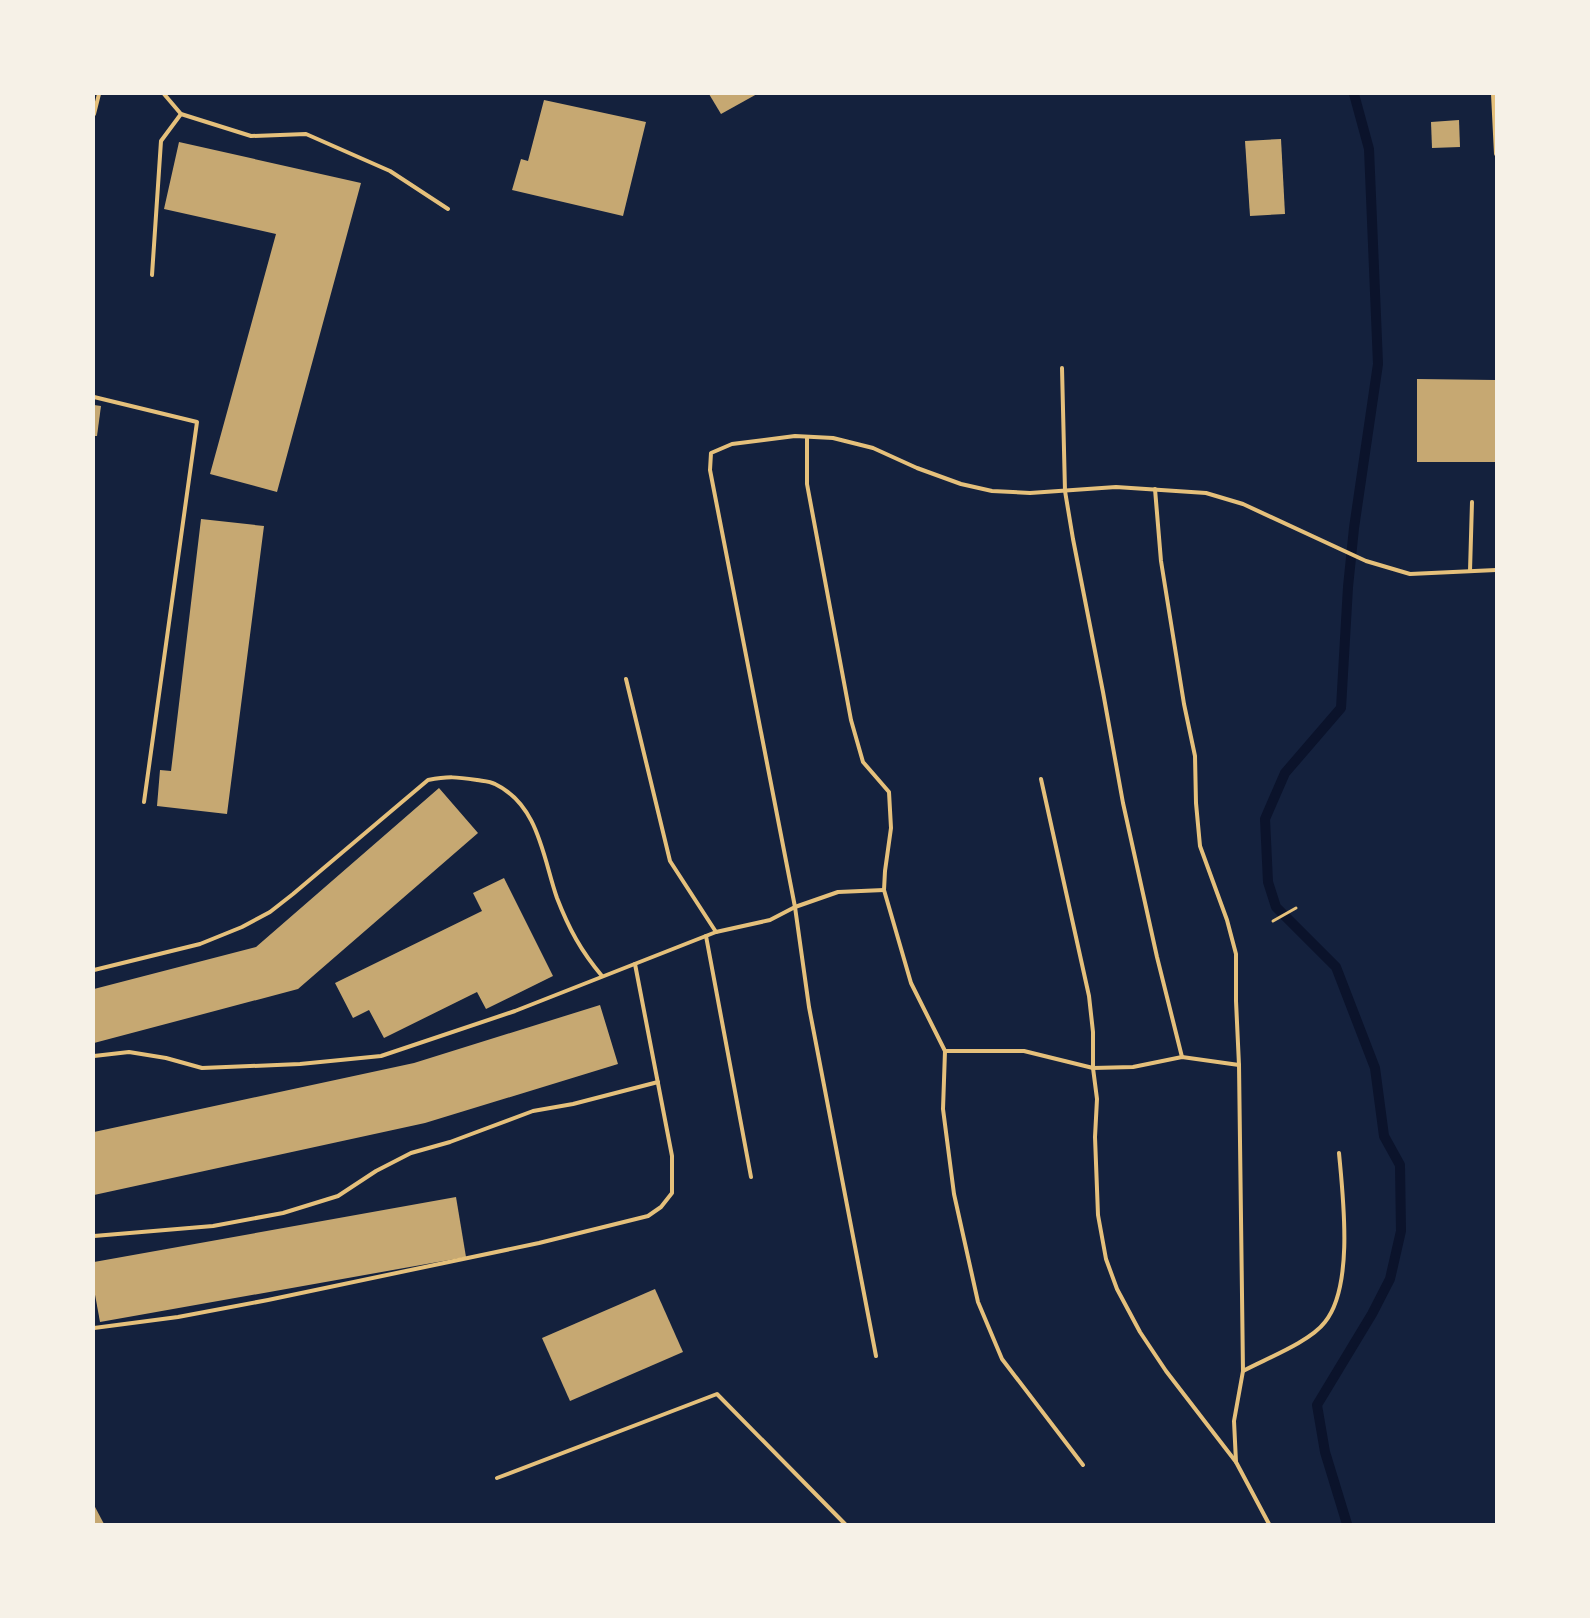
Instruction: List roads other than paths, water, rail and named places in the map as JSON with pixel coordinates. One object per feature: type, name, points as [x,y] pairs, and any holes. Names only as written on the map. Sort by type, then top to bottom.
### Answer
[{"type":"lane","points":[[94,114],[99,94]]},
{"type":"lane","points":[[164,94],[181,114],[251,136],[306,134],[390,171],[448,209]]},
{"type":"lane","points":[[1493,94],[1496,154]]},
{"type":"lane","points":[[152,275],[161,141],[181,114]]},
{"type":"lane","points":[[1062,368],[1065,491],[1123,803],[1157,957],[1182,1057]]},
{"type":"lane","points":[[94,397],[196,422],[144,802]]},
{"type":"lane","points":[[876,1356],[809,1007],[794,907],[710,470],[711,454],[732,444],[795,436],[833,438],[873,448],[917,468],[961,484],[992,491],[1030,493],[1116,487],[1206,493],[1243,504],[1366,561],[1410,574],[1496,570]]},
{"type":"lane","points":[[807,437],[807,484],[852,720],[864,762],[889,792],[891,828],[884,890],[911,983],[945,1051],[943,1108],[954,1194],[978,1302],[1002,1359],[1083,1466]]},
{"type":"lane","points":[[1155,489],[1161,561],[1184,704],[1195,756],[1196,803],[1200,846],[1227,920],[1236,954],[1243,1370],[1234,1421],[1236,1462]]},
{"type":"lane","points":[[1470,572],[1472,502]]},
{"type":"lane","points":[[626,679],[670,861],[716,932]]},
{"type":"lane","points":[[94,970],[200,944],[242,927],[270,912],[428,780],[448,776],[495,783],[511,795],[530,816],[546,855],[557,896],[572,935],[602,976]]},
{"type":"lane","points":[[1040,779],[1089,996],[1093,1032],[1092,1068],[1097,1098],[1095,1138],[1098,1215],[1106,1259],[1117,1289],[1140,1332],[1166,1371],[1236,1462],[1269,1524]]},
{"type":"lane","points":[[94,1056],[129,1052],[166,1058],[202,1068],[300,1064],[381,1056],[516,1011],[716,932],[770,920],[794,907],[838,892],[884,890]]},
{"type":"lane","points":[[706,936],[751,1177]]},
{"type":"lane","points":[[94,1328],[178,1318],[268,1300],[539,1243],[648,1216],[661,1207],[672,1193],[672,1156],[635,964]]},
{"type":"lane","points":[[945,1051],[1024,1052],[1092,1068],[1133,1067],[1182,1057],[1239,1065]]},
{"type":"lane","points":[[94,1236],[213,1226],[283,1213],[338,1196],[411,1153],[450,1142],[533,1111],[574,1104],[658,1082]]},
{"type":"lane","points":[[1243,1370],[1308,1337],[1325,1322],[1337,1297],[1344,1258],[1345,1221],[1339,1153]]},
{"type":"lane","points":[[498,1478],[717,1394],[845,1524]]},
{"type":"waterway","points":[[1347,1524],[1325,1452],[1317,1405],[1372,1314],[1390,1279],[1401,1231],[1400,1165],[1384,1136],[1375,1068],[1336,967],[1276,907],[1268,882],[1265,819],[1285,773],[1341,708],[1348,587],[1354,528],[1378,364],[1369,149],[1354,94]]}]
